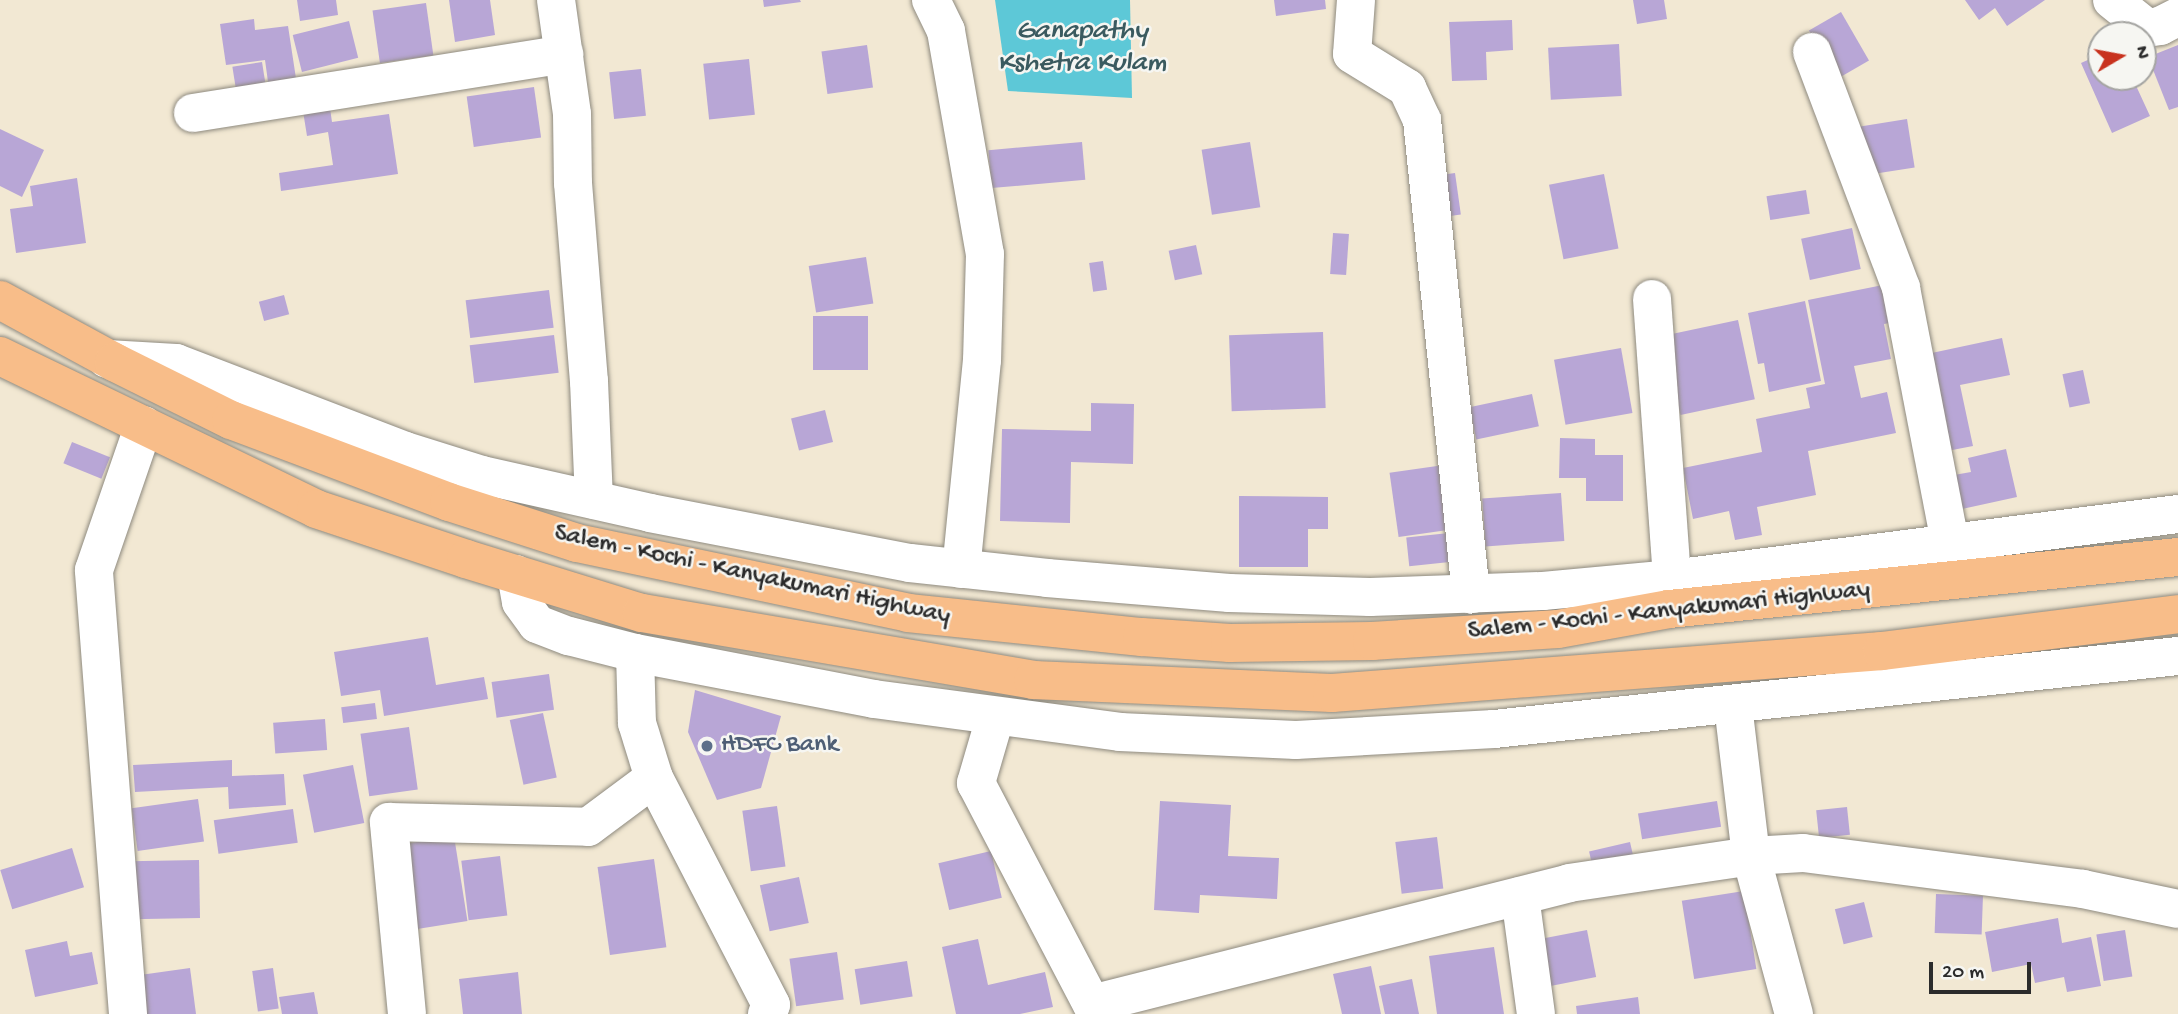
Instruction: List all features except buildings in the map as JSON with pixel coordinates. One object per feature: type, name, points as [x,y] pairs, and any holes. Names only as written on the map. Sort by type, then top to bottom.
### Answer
[{"type":"highway","name":"Salem - Kochi - Kanyakumari Highway","points":[[0,300],[107,359],[232,420],[449,502],[564,539],[908,613],[1142,637],[1230,643],[1371,641],[1558,629],[1669,610],[2178,557]]},
{"type":"highway","name":"Salem - Kochi - Kanyakumari Highway","points":[[0,356],[316,509],[516,574],[642,613],[1033,680],[1332,692],[1882,651],[2178,614]]},
{"type":"street","points":[[556,0],[572,114],[573,183],[589,381],[594,500]]},
{"type":"street","points":[[932,0],[946,31],[985,254],[981,374],[961,569]]},
{"type":"street","points":[[1356,0],[1352,54],[1407,88],[1422,120],[1471,594]]},
{"type":"street","points":[[2112,0],[2147,28],[2160,26],[2178,17]]},
{"type":"street","points":[[1812,52],[1901,288],[1950,543]]},
{"type":"street","points":[[193,113],[564,54]]},
{"type":"street","points":[[1652,299],[1672,579]]},
{"type":"street","points":[[107,359],[176,363],[329,425],[405,451],[482,475],[594,500],[910,563],[1229,593],[1370,597],[1543,591],[1672,579],[2178,514]]},
{"type":"street","points":[[128,1014],[94,570],[144,425]]},
{"type":"street","points":[[516,574],[521,602],[537,624],[569,636],[635,653],[874,699],[995,718],[1120,732],[1296,740],[1494,729],[2178,656]]},
{"type":"street","points":[[635,653],[637,723],[654,778],[771,1005],[767,1014]]},
{"type":"street","points":[[1733,705],[1751,856],[1794,1014]]},
{"type":"street","points":[[995,718],[976,783],[1095,1009],[1569,883],[1751,856],[1803,853],[2083,888],[2178,909]]},
{"type":"street","points":[[588,827],[654,778]]},
{"type":"street","points":[[407,1014],[389,822],[588,827],[674,817]]},
{"type":"street","points":[[1520,896],[1536,1014]]},
{"type":"water","name":"Ganapathy Kshetra Kulam","points":[[995,0],[1130,0],[1132,98],[1008,91]]},
{"type":"place","name":"HDFC Bank","points":[[707,746]]}]
